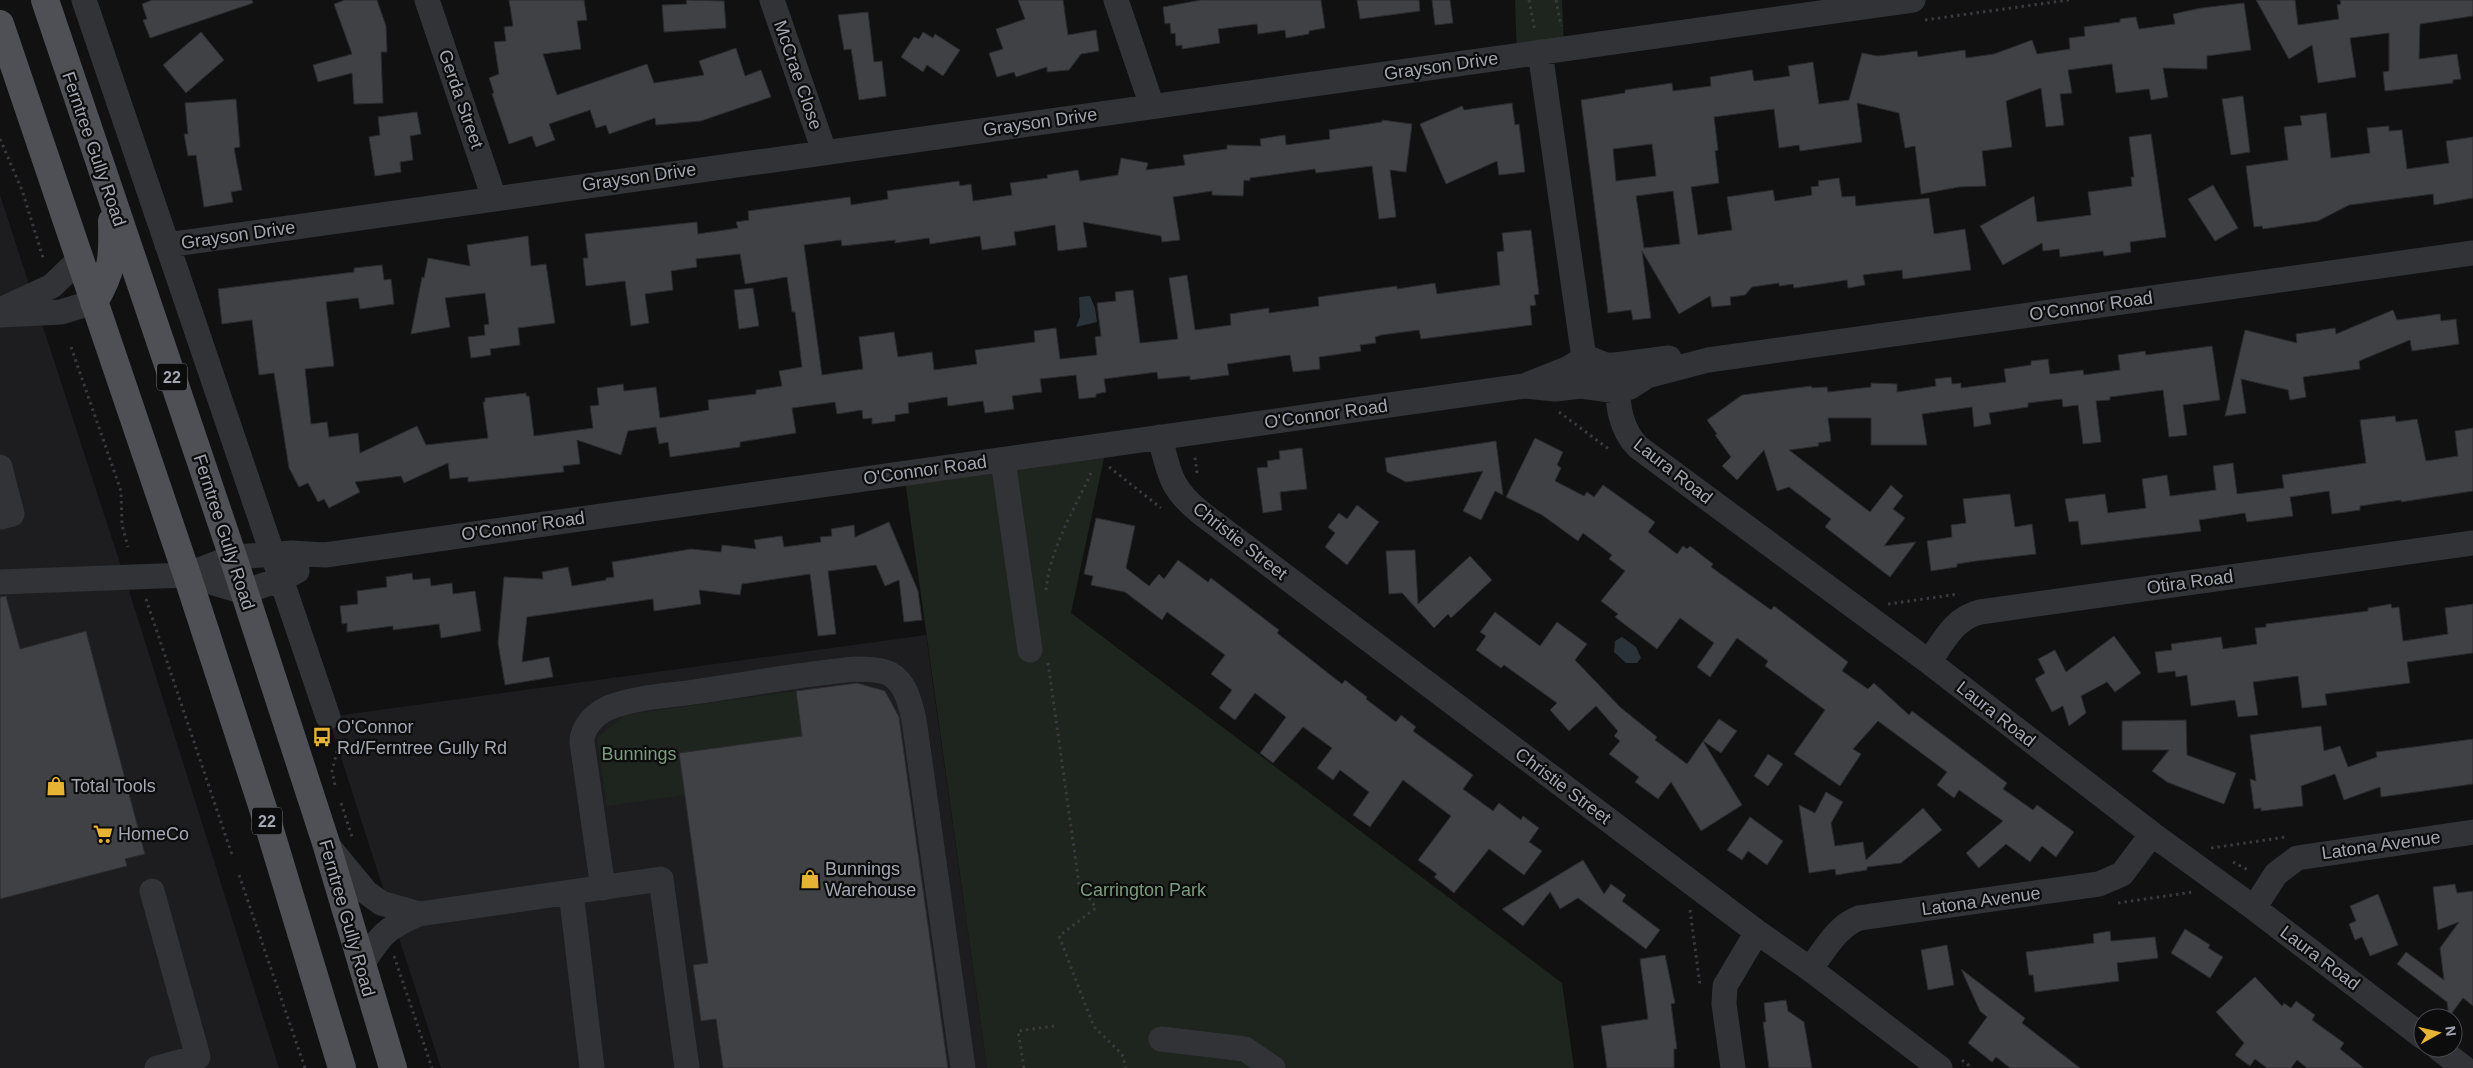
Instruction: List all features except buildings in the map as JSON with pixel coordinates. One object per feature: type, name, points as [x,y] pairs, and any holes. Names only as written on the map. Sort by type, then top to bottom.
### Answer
[{"type":"main road","name":"Ferntree Gully Road","points":[[44,0],[233,557],[326,843],[392,1068]]},
{"type":"main road","name":"22","points":[[0,24],[187,575],[270,830],[342,1068]]},
{"type":"main road","points":[[94,302],[110,273],[112,253],[111,197]]},
{"type":"street","points":[[84,0],[328,717]]},
{"type":"street","name":"Gerda Street","points":[[428,0],[494,198]]},
{"type":"street","name":"McCrae Close","points":[[772,0],[824,151]]},
{"type":"street","points":[[1116,0],[1152,106]]},
{"type":"street","name":"Grayson Drive","points":[[167,244],[1152,106],[1538,42],[1913,0]]},
{"type":"street","points":[[1538,42],[1582,359],[1588,386]]},
{"type":"street","name":"O'Connor Road","points":[[1524,386],[1555,390],[1588,386],[1617,391],[1630,387],[1648,376],[1708,360],[2473,253]]},
{"type":"street","points":[[0,310],[52,286],[79,260]]},
{"type":"street","points":[[0,315],[61,312],[94,302]]},
{"type":"street","name":"O'Connor Road","points":[[187,575],[233,557],[274,554],[325,555],[1524,386],[1567,369],[1582,359],[1591,358],[1606,365],[1664,357],[1708,360]]},
{"type":"street","name":"Laura Road","points":[[1615,365],[1623,427],[1638,446],[1929,662],[2152,834],[2254,908],[2413,1028]]},
{"type":"street","name":"Christie Street","points":[[1170,436],[1170,477],[1176,490],[1208,518],[1940,1068]]},
{"type":"street","points":[[1002,460],[1039,655]]},
{"type":"street","points":[[0,466],[12,514],[0,517]]},
{"type":"street","name":"Otira Road","points":[[1929,662],[1952,629],[1967,616],[1980,612],[2473,543]]},
{"type":"street","name":"O'Connor Road","points":[[244,592],[282,579],[325,555]]},
{"type":"street","points":[[0,582],[187,575],[244,592]]},
{"type":"street","points":[[603,888],[582,736],[591,720],[607,708],[644,700],[857,669],[881,671],[896,678],[906,692],[914,720],[963,1068]]},
{"type":"street","name":"Latona Avenue","points":[[2254,908],[2276,874],[2297,858],[2473,832]]},
{"type":"street","name":"Latona Avenue","points":[[1810,969],[1835,935],[1850,922],[1859,918],[2099,884],[2122,874],[2152,834]]},
{"type":"street","points":[[326,843],[366,892],[381,903],[419,914]]},
{"type":"street","points":[[361,966],[378,939],[387,929],[419,914],[661,879],[687,1068]]},
{"type":"street","points":[[152,891],[198,1057],[157,1068]]},
{"type":"street","points":[[571,892],[592,1068]]},
{"type":"street","points":[[1733,1068],[1724,1004],[1725,986],[1757,932]]},
{"type":"street","points":[[1161,1039],[1246,1049],[1273,1068]]},
{"type":"street","points":[[2451,1058],[2464,1068]]},
{"type":"path","points":[[1529,0],[1538,42]]},
{"type":"path","points":[[1556,0],[1562,28]]},
{"type":"path","points":[[0,139],[22,190],[47,268]]},
{"type":"path","points":[[71,347],[121,491],[122,525],[128,547]]},
{"type":"path","points":[[1046,597],[1047,580],[1066,524],[1095,466]]},
{"type":"path","points":[[145,596],[232,855]]},
{"type":"path","points":[[1039,655],[1079,884],[1096,908],[1060,936],[1094,1026],[1122,1054],[1126,1068]]},
{"type":"path","points":[[239,875],[305,1068]]},
{"type":"path","points":[[393,953],[432,1068]]},
{"type":"path","points":[[1024,1068],[1018,1031],[1054,1026]]},
{"type":"shaded area","name":"HomeCo","points":[[0,195],[131,597],[279,1068],[0,1068]]},
{"type":"shaded area","points":[[1090,296],[1095,308],[1097,322],[1076,327],[1080,317],[1079,297]]},
{"type":"shaded area","points":[[926,635],[987,1068],[441,1068],[328,717]]},
{"type":"shaded area","points":[[1622,637],[1636,647],[1641,658],[1637,663],[1626,663],[1614,652],[1615,641]]},
{"type":"green space","points":[[1515,0],[1562,0],[1564,49],[1517,55]]},
{"type":"green space","name":"Carrington Park","points":[[1107,444],[1071,613],[1562,983],[1574,1068],[987,1068],[904,473]]},
{"type":"green space","name":"Bunnings","points":[[796,691],[802,736],[680,753],[685,795],[607,806],[597,738],[624,715]]},
{"type":"place","name":"O'Connor Rd/Ferntree Gully Rd","points":[[322,737]]},
{"type":"place","name":"Total Tools","points":[[56,786]]},
{"type":"place","name":"HomeCo","points":[[103,834]]},
{"type":"place","name":"Bunnings Warehouse","points":[[810,879]]}]
